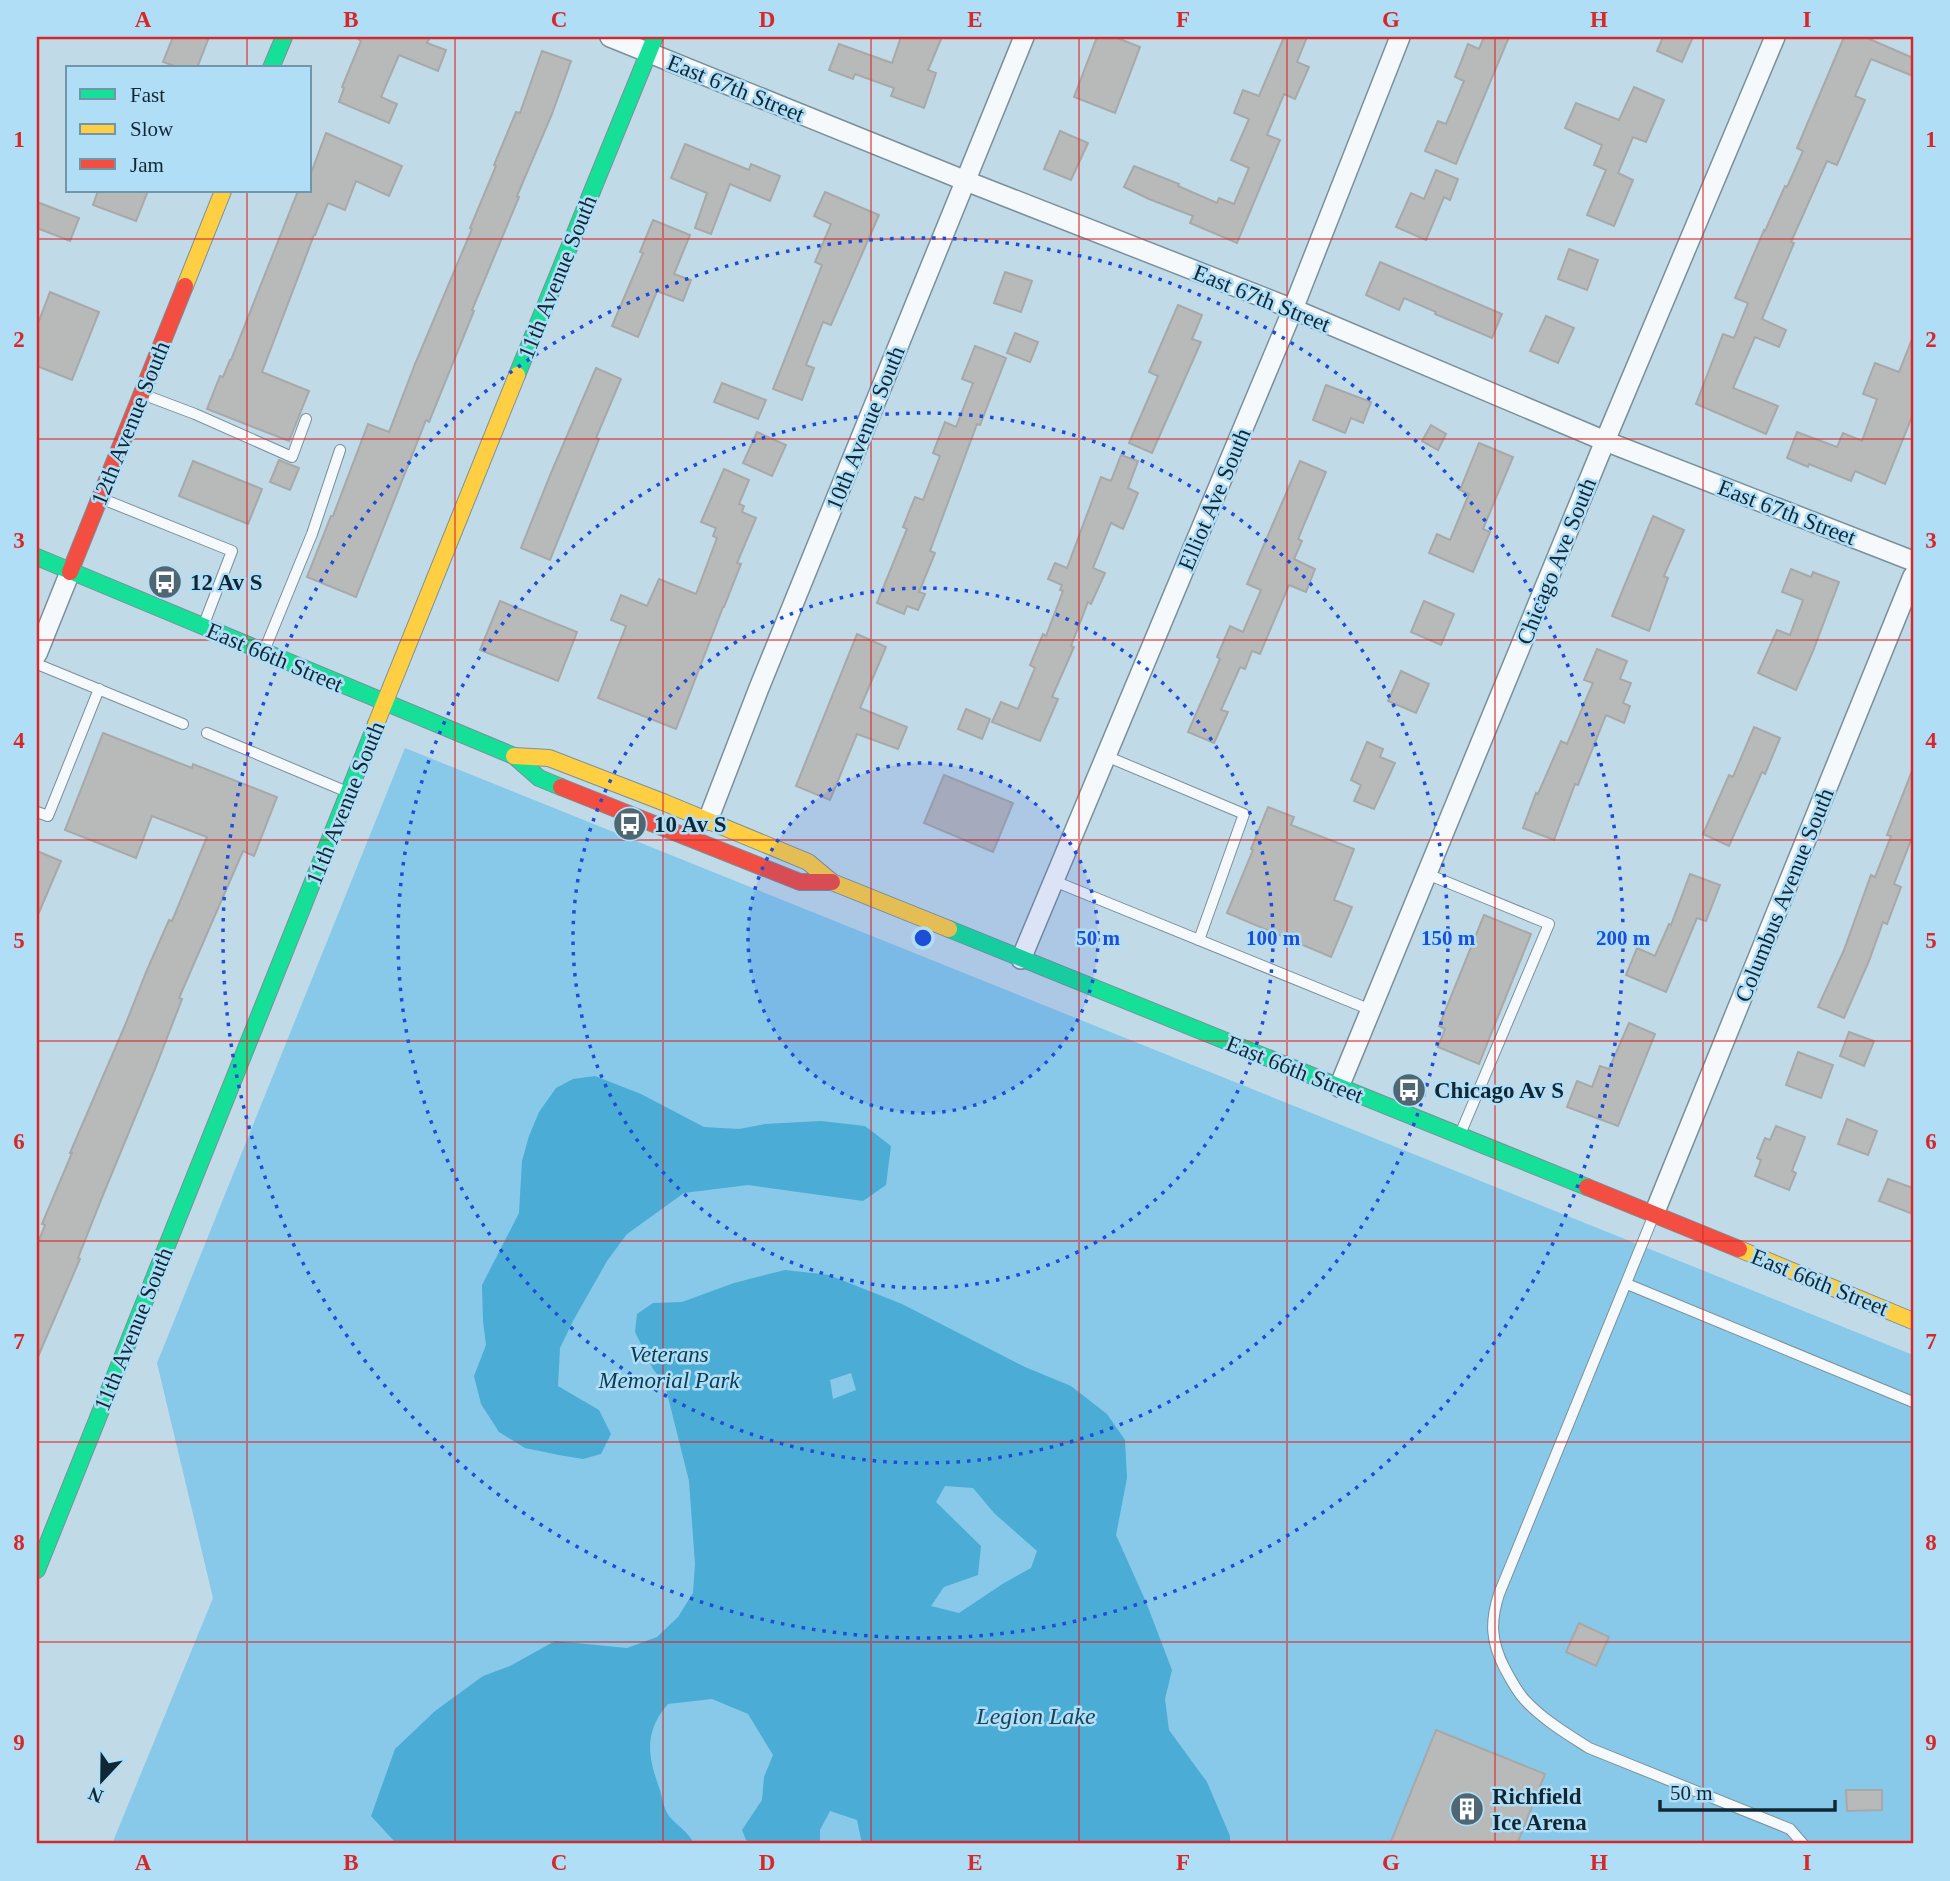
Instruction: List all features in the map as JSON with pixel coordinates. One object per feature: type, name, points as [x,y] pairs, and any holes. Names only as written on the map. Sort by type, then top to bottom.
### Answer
[{"type":"main road","points":[[272,66],[284,37]]},
{"type":"main road","name":"11th Avenue South","points":[[37,1570],[652,45]]},
{"type":"main road","name":"12th Avenue South","points":[[70,572],[223,192]]},
{"type":"main road","name":"East 66th Street","points":[[37,558],[514,756],[549,758],[708,820],[808,862],[832,882],[1913,1321]]},
{"type":"main road","name":"East 66th Street","points":[[514,756],[539,778],[678,834],[800,882],[832,882]]},
{"type":"street","name":"East 67th Street","points":[[610,37],[652,45],[966,181],[1293,309],[1605,441],[1913,561]]},
{"type":"street","name":"10th Avenue South","points":[[708,820],[764,675],[1024,37]]},
{"type":"street","name":"Elliot Ave South","points":[[1021,959],[1293,309],[1399,37]]},
{"type":"street","name":"Chicago Ave South","points":[[1339,1087],[1775,37]]},
{"type":"street","name":"12th Avenue South","points":[[37,654],[70,572]]},
{"type":"street","name":"Columbus Avenue South","points":[[1654,1214],[1913,576]]},
{"type":"lane","points":[[142,394],[292,457],[306,419]]},
{"type":"lane","points":[[264,652],[312,534],[340,450]]},
{"type":"lane","points":[[100,498],[232,551],[203,627]]},
{"type":"lane","points":[[37,654],[99,689],[183,724]]},
{"type":"lane","points":[[37,812],[48,816],[99,689]]},
{"type":"lane","points":[[207,733],[349,792]]},
{"type":"lane","points":[[1106,756],[1244,814],[1199,940]]},
{"type":"lane","points":[[1427,874],[1549,925],[1460,1136]]},
{"type":"lane","points":[[1054,881],[1371,1010]]},
{"type":"lane","points":[[1654,1214],[1499,1594],[1493,1612],[1494,1644],[1522,1698],[1567,1734],[1589,1748],[1790,1829],[1803,1844]]},
{"type":"lane","points":[[1627,1284],[1913,1402]]},
{"type":"green space","name":"Veterans Memorial Park","points":[[405,748],[1913,1355],[1913,1844],[112,1844],[213,1598],[157,1363]]},
{"type":"water","points":[[595,1076],[641,1094],[704,1127],[739,1129],[765,1124],[821,1121],[865,1126],[891,1146],[886,1185],[863,1201],[748,1185],[684,1193],[627,1234],[607,1261],[560,1348],[558,1386],[599,1410],[611,1434],[601,1454],[583,1459],[525,1448],[499,1432],[481,1404],[474,1376],[486,1345],[482,1285],[519,1213],[522,1161],[529,1136],[539,1112],[556,1088],[573,1079]]},
{"type":"water","name":"Legion Lake","points":[[785,1270],[829,1275],[902,1304],[1025,1367],[1071,1386],[1107,1414],[1125,1440],[1127,1478],[1116,1535],[1172,1670],[1165,1699],[1169,1730],[1207,1782],[1230,1836],[1230,1844],[862,1844],[857,1820],[830,1811],[820,1830],[820,1844],[756,1844],[746,1840],[742,1830],[762,1800],[764,1777],[773,1755],[748,1714],[712,1699],[668,1704],[651,1735],[653,1767],[666,1810],[694,1844],[402,1844],[394,1841],[371,1816],[395,1749],[435,1711],[483,1676],[510,1666],[555,1641],[627,1648],[657,1637],[678,1617],[693,1593],[695,1564],[689,1481],[665,1385],[653,1369],[635,1332],[637,1314],[653,1303],[682,1302],[734,1283]],"holes":[[[851,1373],[856,1390],[833,1399],[830,1380]],[[945,1486],[973,1488],[994,1513],[1037,1551],[1031,1568],[959,1613],[931,1606],[944,1587],[978,1575],[981,1546],[936,1502]]]},
{"type":"building","points":[[173,37],[209,37],[198,66],[174,66],[163,62]]},
{"type":"building","points":[[355,37],[430,37],[427,43],[446,50],[438,71],[399,55],[381,97],[397,104],[389,123],[339,102],[344,88],[342,87],[361,41]]},
{"type":"building","points":[[901,37],[942,37],[928,70],[936,73],[924,108],[891,96],[894,88],[855,74],[853,79],[829,70],[839,44],[892,63]]},
{"type":"building","points":[[1097,37],[1115,37],[1140,47],[1115,113],[1074,97]]},
{"type":"building","points":[[1284,37],[1307,37],[1297,62],[1309,67],[1295,99],[1284,94],[1267,135],[1280,140],[1237,243],[1190,223],[1193,216],[1124,187],[1134,166],[1217,203],[1219,198],[1234,204],[1249,168],[1231,160],[1249,119],[1234,113],[1243,90],[1259,96]]},
{"type":"building","points":[[1484,37],[1509,37],[1456,164],[1425,151],[1438,121],[1446,124],[1464,81],[1455,77],[1468,44],[1479,49]]},
{"type":"building","points":[[1663,37],[1693,37],[1682,62],[1657,51]]},
{"type":"building","points":[[1844,37],[1865,37],[1913,58],[1913,76],[1871,59],[1855,96],[1865,100],[1837,165],[1827,161],[1791,242],[1794,243],[1762,319],[1786,330],[1779,347],[1755,337],[1733,388],[1778,406],[1766,434],[1696,404],[1723,334],[1734,338],[1748,303],[1735,298],[1764,230],[1803,151],[1797,148]]},
{"type":"building","points":[[542,51],[571,61],[472,310],[474,311],[429,422],[426,420],[356,597],[307,577],[368,424],[389,432],[472,229],[470,228],[496,166],[494,165],[516,112],[520,113]]},
{"type":"building","points":[[1634,87],[1664,100],[1646,142],[1633,137],[1618,173],[1633,180],[1614,226],[1587,215],[1606,170],[1594,165],[1602,145],[1565,128],[1576,103],[1619,120]]},
{"type":"building","points":[[1060,131],[1088,143],[1071,180],[1044,169]]},
{"type":"building","points":[[326,133],[402,166],[389,196],[356,181],[345,210],[328,203],[314,235],[262,372],[309,391],[289,441],[207,409],[220,376],[223,377],[231,360],[298,192],[312,192],[312,171]]},
{"type":"building","points":[[685,144],[749,170],[751,164],[780,176],[770,201],[730,184],[711,234],[695,228],[707,193],[671,178]]},
{"type":"building","points":[[1436,170],[1458,179],[1450,200],[1444,197],[1426,240],[1396,227],[1411,193],[1424,199]]},
{"type":"building","points":[[98,192],[148,192],[136,221],[93,205]]},
{"type":"building","points":[[825,192],[879,215],[831,325],[823,322],[806,365],[814,368],[802,400],[773,389],[822,265],[815,262],[831,224],[814,216]]},
{"type":"building","points":[[37,202],[79,218],[70,241],[37,228]]},
{"type":"building","points":[[653,220],[690,235],[674,274],[691,280],[683,301],[657,291],[638,337],[612,326],[643,253],[640,252]]},
{"type":"building","points":[[1569,249],[1598,260],[1587,290],[1558,279]]},
{"type":"building","points":[[1380,262],[1502,314],[1492,338],[1404,298],[1399,310],[1366,295]]},
{"type":"building","points":[[1005,272],[1032,281],[1021,312],[994,303]]},
{"type":"building","points":[[50,292],[99,312],[72,380],[37,366],[37,326]]},
{"type":"building","points":[[1178,305],[1202,315],[1192,339],[1201,342],[1152,453],[1129,443],[1158,376],[1149,372]]},
{"type":"building","points":[[1546,316],[1574,328],[1558,363],[1530,351]]},
{"type":"building","points":[[1015,333],[1038,342],[1030,362],[1007,353]]},
{"type":"building","points":[[1912,339],[1913,414],[1885,484],[1855,471],[1851,481],[1787,458],[1797,432],[1837,447],[1843,433],[1862,441],[1877,399],[1863,394],[1875,363],[1899,372]]},
{"type":"building","points":[[975,346],[1006,358],[980,425],[977,424],[930,551],[935,553],[919,592],[925,594],[918,610],[907,606],[904,614],[877,603],[907,529],[903,527],[915,497],[923,500],[940,456],[933,453],[945,422],[956,427],[973,383],[962,379]]},
{"type":"building","points":[[596,368],[621,379],[550,560],[521,548]]},
{"type":"building","points":[[722,383],[766,400],[758,419],[714,402]]},
{"type":"building","points":[[1326,385],[1371,402],[1363,423],[1351,418],[1345,433],[1313,420]]},
{"type":"building","points":[[1431,425],[1446,434],[1438,450],[1422,441]]},
{"type":"building","points":[[757,432],[786,445],[772,476],[743,463]]},
{"type":"building","points":[[1479,443],[1513,457],[1483,529],[1490,532],[1473,572],[1429,553],[1437,534],[1450,540],[1469,494],[1460,490]]},
{"type":"building","points":[[1121,455],[1138,461],[1128,488],[1138,493],[1123,529],[1111,523],[1093,568],[1105,573],[1091,604],[1088,602],[1071,646],[1074,647],[1052,697],[1058,699],[1040,741],[992,722],[1001,702],[1018,709],[1035,668],[1030,665],[1043,634],[1046,636],[1063,591],[1060,590],[1062,585],[1048,579],[1055,563],[1067,568],[1101,477],[1111,481]]},
{"type":"building","points":[[279,460],[299,468],[290,490],[270,482]]},
{"type":"building","points":[[193,461],[262,489],[248,524],[179,496]]},
{"type":"building","points":[[1300,461],[1326,472],[1298,539],[1302,541],[1294,559],[1315,569],[1306,592],[1289,585],[1260,654],[1252,651],[1245,669],[1240,667],[1221,710],[1228,712],[1214,743],[1188,732],[1220,659],[1217,657],[1230,626],[1243,632],[1261,590],[1247,584]]},
{"type":"building","points":[[724,469],[749,480],[739,504],[744,506],[742,512],[756,518],[737,563],[741,564],[676,729],[598,698],[626,626],[611,620],[621,595],[647,606],[659,579],[696,594],[717,538],[713,536],[716,528],[701,522]]},
{"type":"building","points":[[1653,516],[1684,530],[1664,576],[1668,578],[1649,631],[1612,616]]},
{"type":"building","points":[[1791,569],[1811,577],[1813,572],[1839,582],[1796,690],[1758,673],[1777,630],[1790,635],[1803,600],[1782,592]]},
{"type":"building","points":[[500,601],[577,632],[558,681],[480,650]]},
{"type":"building","points":[[1424,601],[1454,614],[1441,645],[1411,632]]},
{"type":"building","points":[[857,634],[886,647],[860,708],[907,727],[898,749],[857,734],[830,800],[796,786]]},
{"type":"building","points":[[1597,649],[1627,661],[1620,679],[1631,683],[1623,703],[1630,706],[1624,723],[1606,715],[1578,785],[1575,784],[1554,840],[1523,828],[1561,741],[1567,744],[1593,683],[1584,680]]},
{"type":"building","points":[[1401,671],[1429,684],[1416,713],[1388,701]]},
{"type":"building","points":[[966,709],[990,719],[982,739],[958,729]]},
{"type":"building","points":[[1754,727],[1780,738],[1729,846],[1703,834],[1729,775],[1733,777]]},
{"type":"building","points":[[103,733],[192,768],[193,764],[277,797],[254,856],[243,851],[179,998],[182,999],[155,1069],[78,1258],[80,1259],[37,1359],[37,1245],[45,1225],[42,1224],[147,970],[169,920],[172,921],[207,837],[152,816],[136,858],[65,830]]},
{"type":"building","points":[[1367,742],[1383,749],[1380,757],[1395,763],[1374,809],[1354,801],[1361,785],[1351,780]]},
{"type":"building","points":[[1912,771],[1913,835],[1894,884],[1901,887],[1887,924],[1883,922],[1844,1018],[1818,1007],[1844,950],[1871,875],[1875,877],[1891,836],[1887,835]]},
{"type":"building","points":[[944,775],[1013,803],[993,852],[924,823]]},
{"type":"building","points":[[1268,807],[1294,817],[1291,825],[1354,849],[1334,900],[1352,907],[1331,957],[1227,913]]},
{"type":"building","points":[[37,851],[61,861],[37,917]]},
{"type":"building","points":[[1690,874],[1720,885],[1706,921],[1697,918],[1666,992],[1626,975],[1637,948],[1655,956],[1669,924],[1671,925]]},
{"type":"building","points":[[1484,915],[1531,934],[1479,1064],[1438,1047],[1445,1029],[1439,1026]]},
{"type":"building","points":[[1629,1023],[1655,1034],[1618,1126],[1567,1107],[1577,1081],[1592,1087],[1600,1066],[1609,1069]]},
{"type":"building","points":[[1849,1032],[1874,1041],[1864,1066],[1840,1056]]},
{"type":"building","points":[[1798,1052],[1833,1065],[1821,1098],[1786,1085]]},
{"type":"building","points":[[1847,1119],[1877,1131],[1868,1155],[1838,1144]]},
{"type":"building","points":[[1776,1126],[1805,1137],[1792,1171],[1796,1173],[1789,1190],[1755,1176],[1761,1160],[1757,1158],[1765,1138],[1770,1140]]},
{"type":"building","points":[[1888,1179],[1913,1188],[1913,1214],[1879,1201]]},
{"type":"building","points":[[1579,1623],[1609,1637],[1596,1666],[1566,1652]]},
{"type":"building","name":"Richfield Ice Arena","points":[[1436,1730],[1545,1774],[1517,1844],[1390,1844]]},
{"type":"building","points":[[1846,1790],[1882,1790],[1882,1810],[1847,1811]]},
{"type":"traffic: fast","points":[[272,66],[284,37]]},
{"type":"traffic: fast","points":[[517,375],[655,37]]},
{"type":"traffic: fast","points":[[37,557],[514,756],[539,778],[561,787]]},
{"type":"traffic: fast","points":[[37,1570],[376,724]]},
{"type":"traffic: fast","points":[[949,929],[1587,1187]]},
{"type":"traffic: slow","points":[[185,286],[223,192]]},
{"type":"traffic: slow","points":[[376,724],[517,375]]},
{"type":"traffic: slow","points":[[514,756],[549,758],[663,802],[808,862],[832,882],[949,929]]},
{"type":"traffic: slow","points":[[1739,1249],[1913,1321]]},
{"type":"traffic: jam","points":[[70,572],[185,286]]},
{"type":"traffic: jam","points":[[561,787],[800,882],[832,882]]},
{"type":"traffic: jam","points":[[1587,1187],[1739,1249]]},
{"type":"place","name":"12 Av S","points":[[165,582]]},
{"type":"place","name":"10 Av S","points":[[630,824]]},
{"type":"place","name":"Chicago Av S","points":[[1409,1090]]},
{"type":"place","name":"Richfield Ice Arena","points":[[1467,1809]]}]
